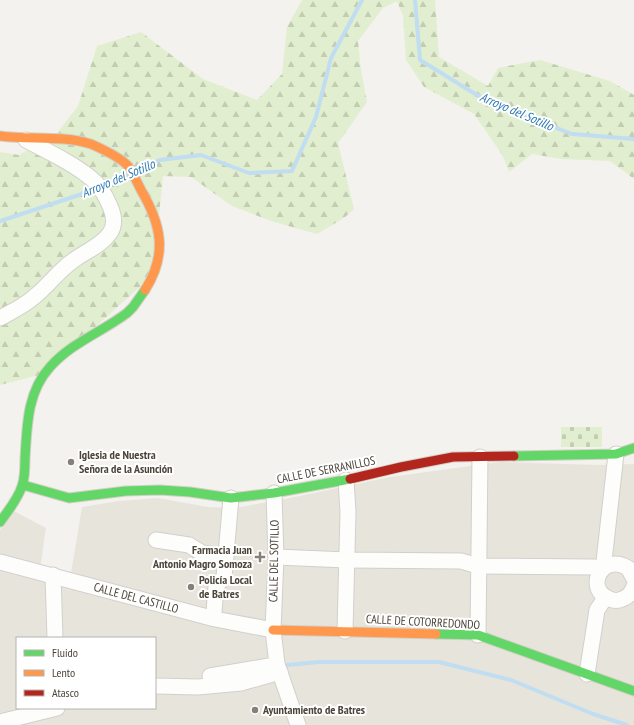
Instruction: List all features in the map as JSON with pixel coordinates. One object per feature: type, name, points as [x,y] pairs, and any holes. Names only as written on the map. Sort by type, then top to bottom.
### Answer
[{"type":"street","points":[[0,136],[75,140],[94,146],[126,164],[150,206],[159,233],[158,259],[153,275],[146,291],[136,304],[125,314],[75,346],[57,360],[43,374],[35,388],[27,421],[23,485],[0,522]]},
{"type":"street","points":[[0,318],[33,298],[74,260],[93,249],[110,234],[114,222],[113,213],[106,198],[92,179],[60,158],[23,138]]},
{"type":"street","name":"CALLE DE SERRANILLOS","points":[[23,485],[69,498],[160,490],[190,492],[231,498],[274,493],[346,480],[453,457],[616,454],[634,448]]},
{"type":"street","points":[[276,557],[347,560],[461,561],[478,566],[603,568],[610,564],[616,563],[628,568],[632,584],[620,600],[613,601],[605,598],[600,593],[597,581],[603,568],[616,454]]},
{"type":"street","points":[[478,635],[480,457]]},
{"type":"street","points":[[345,631],[348,512],[346,480]]},
{"type":"street","name":"CALLE DEL SOTILLO","points":[[274,493],[276,557],[273,630],[278,668],[298,725]]},
{"type":"street","points":[[214,612],[216,586],[224,577],[231,498]]},
{"type":"street","points":[[156,540],[189,545],[202,553],[226,557]]},
{"type":"street","name":"CALLE DEL CASTILLO","points":[[0,562],[215,619],[273,630]]},
{"type":"street","points":[[53,575],[55,637]]},
{"type":"street","points":[[586,674],[597,610],[605,598]]},
{"type":"street","name":"CALLE DE COTORREDONDO","points":[[273,630],[478,635],[634,691]]},
{"type":"street","points":[[156,677],[214,676],[278,668]]},
{"type":"street","points":[[156,686],[198,687],[241,683],[278,668]]},
{"type":"street","points":[[0,722],[53,709]]},
{"type":"shaded area","points":[[499,462],[599,465],[634,464],[634,725],[0,725],[0,530],[12,510],[46,528],[40,569],[71,573],[82,507],[119,501],[158,498],[208,507],[235,508],[390,477]]},
{"type":"green space","points":[[302,0],[435,0],[439,57],[488,86],[498,68],[540,60],[610,81],[634,95],[634,179],[610,161],[561,159],[532,154],[509,172],[503,156],[474,114],[424,87],[406,60],[403,16],[397,1],[383,8],[358,41],[361,70],[367,102],[338,143],[354,209],[344,218],[317,234],[274,222],[232,206],[191,177],[163,176],[153,275],[43,374],[0,385],[0,152],[19,155],[57,133],[78,106],[97,46],[141,32],[203,79],[257,100],[282,74],[287,27]]},
{"type":"green space","points":[[561,427],[602,427],[602,447],[561,447]]},
{"type":"waterway","name":"Arroyo del Sotillo","points":[[137,169],[160,160],[201,155],[249,173],[292,171],[316,117],[331,58],[362,0]]},
{"type":"waterway","name":"Arroyo del Sotillo","points":[[415,0],[420,60],[485,100],[572,134],[634,139]]},
{"type":"waterway","name":"Arroyo del Sotillo","points":[[103,185],[126,175]]},
{"type":"waterway","name":"Arroyo del Sotillo","points":[[0,221],[79,195],[96,187]]},
{"type":"waterway","points":[[287,665],[319,662],[439,662],[511,680],[593,714],[627,725]]},
{"type":"traffic: fast","points":[[0,522],[15,500],[23,483],[30,410],[33,398],[42,377],[67,351],[127,313],[145,290]]},
{"type":"traffic: fast","points":[[514,456],[616,454],[634,448]]},
{"type":"traffic: fast","points":[[23,485],[69,498],[126,491],[160,490],[190,492],[231,498],[274,493],[350,479]]},
{"type":"traffic: fast","points":[[436,634],[478,635],[634,691]]},
{"type":"traffic: slow","points":[[0,136],[80,141],[91,144],[105,151],[121,160],[128,166],[148,203],[157,227],[159,239],[157,264],[145,290]]},
{"type":"traffic: slow","points":[[273,630],[436,634]]},
{"type":"traffic: jam","points":[[350,479],[453,457],[514,456]]},
{"type":"place","name":"Iglesia de Nuestra Señora de la Asunción","points":[[71,462]]},
{"type":"place","name":"Farmacia Juan Antonio Magro Somoza","points":[[260,557]]},
{"type":"place","name":"Policía Local de Batres","points":[[191,587]]},
{"type":"place","name":"Ayuntamiento de Batres","points":[[255,710]]}]
